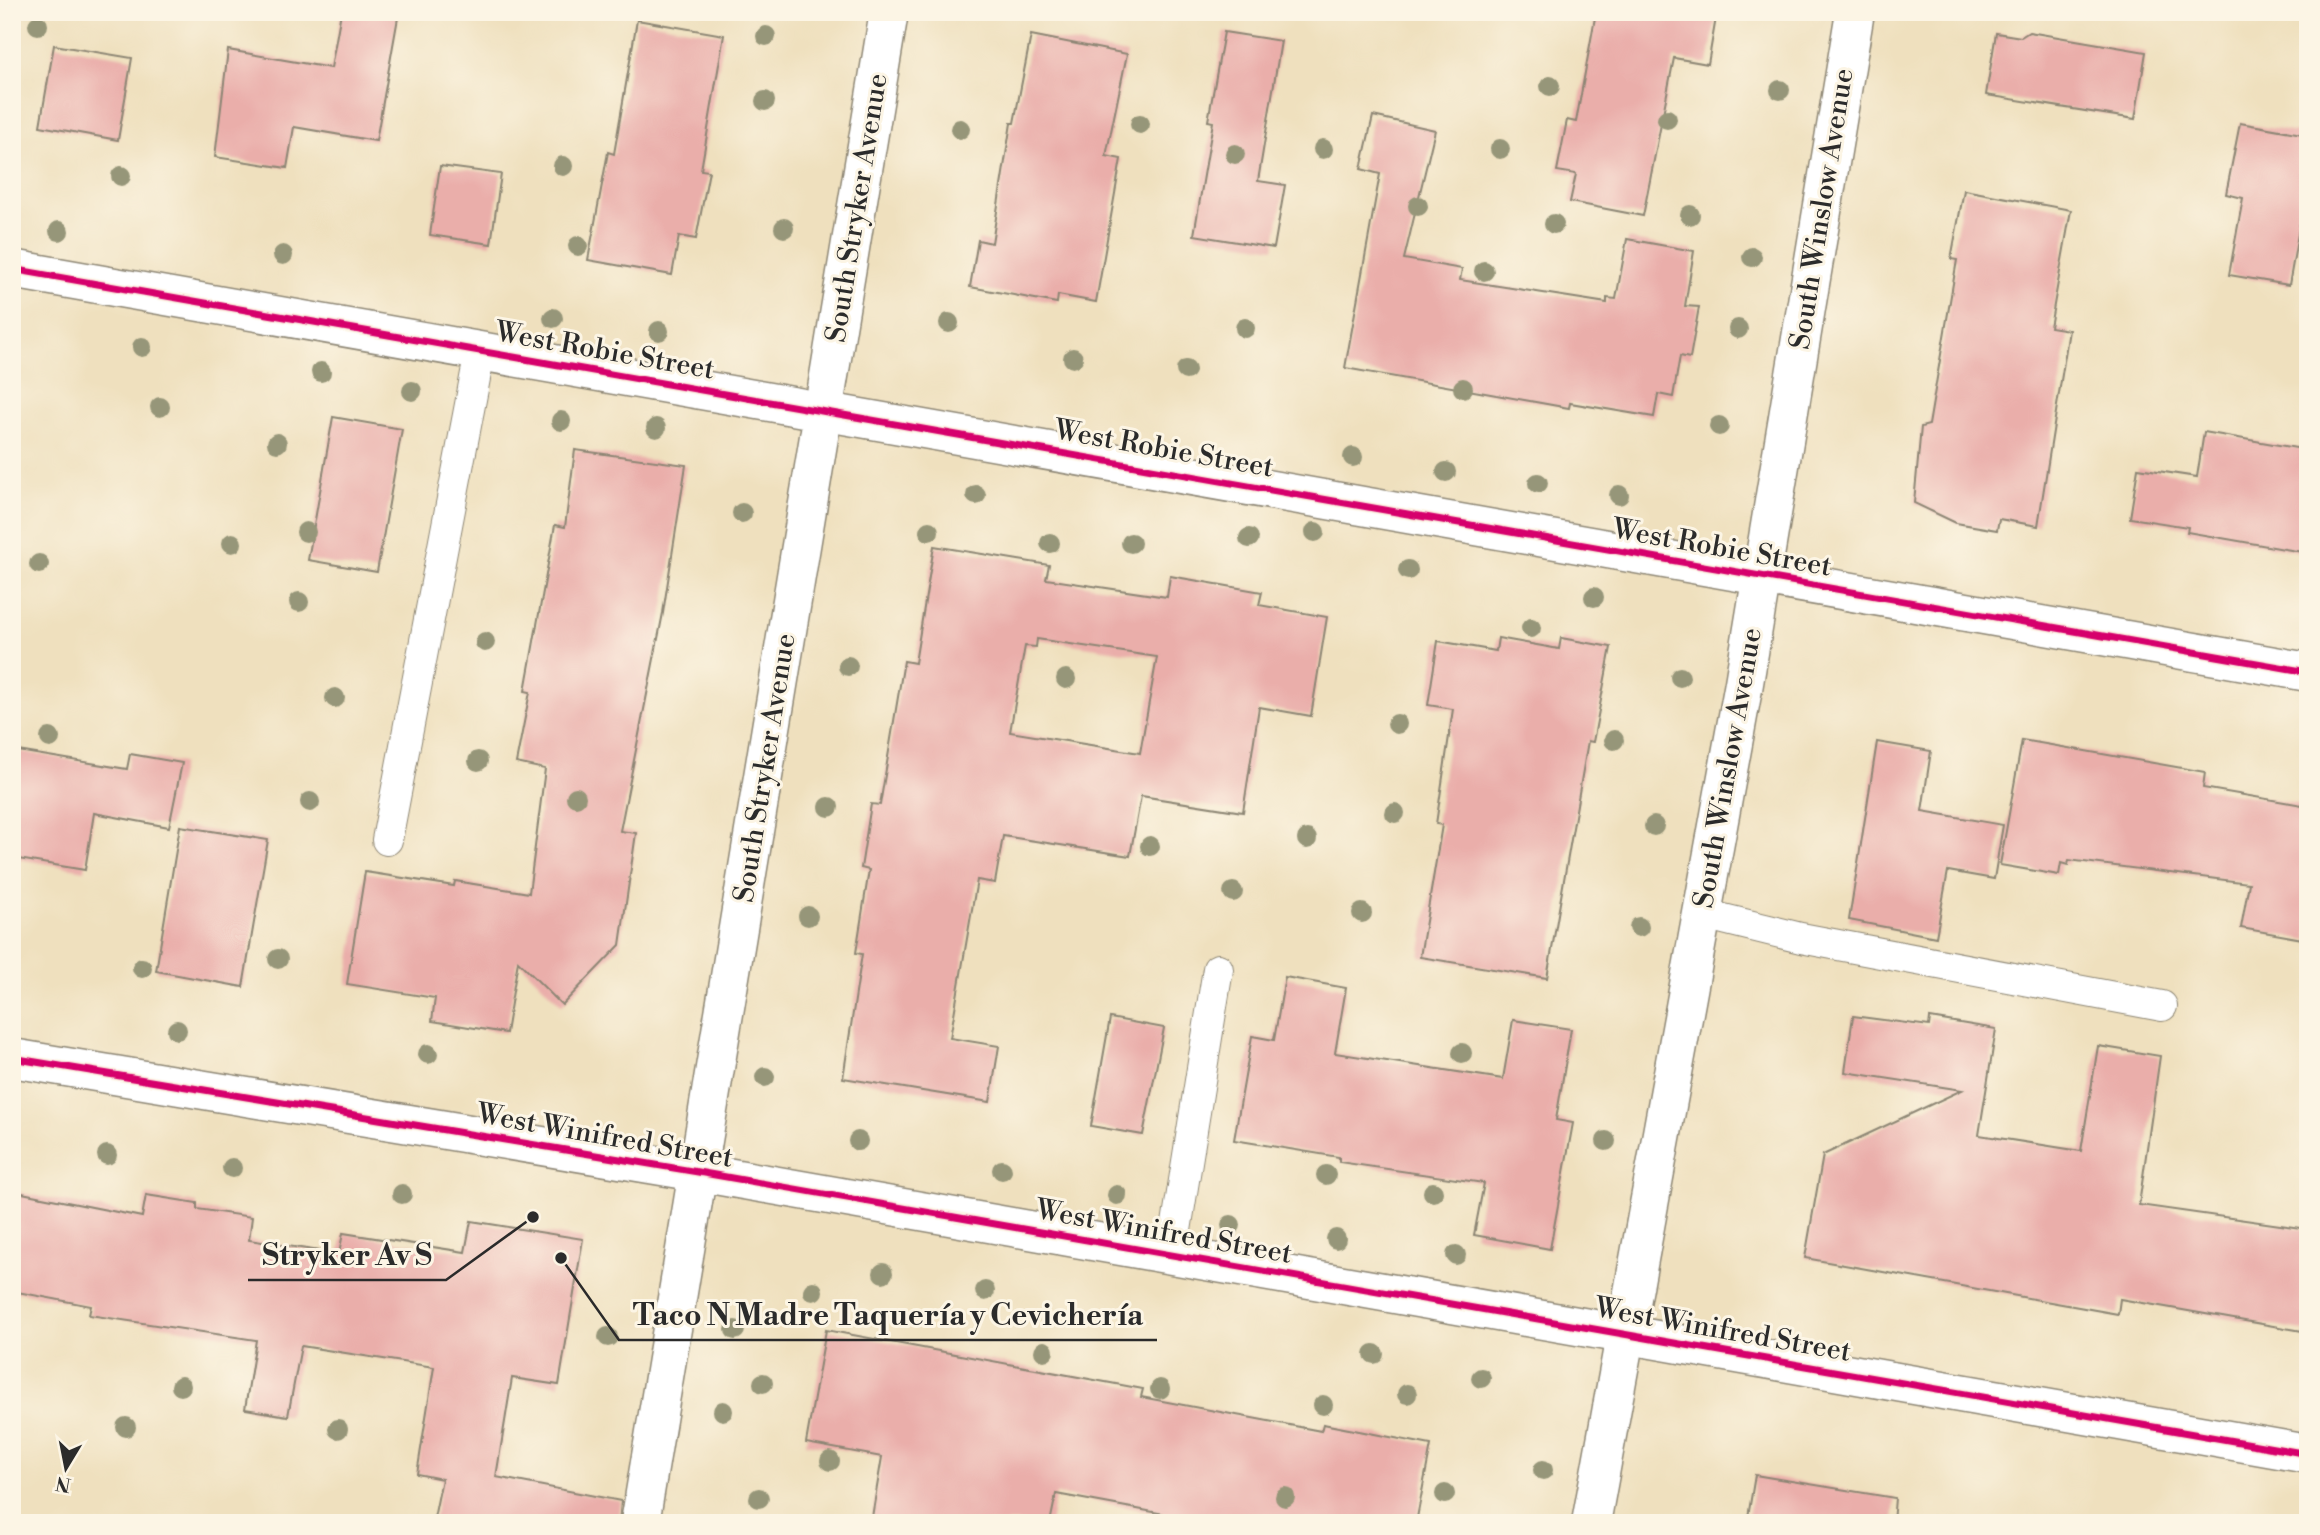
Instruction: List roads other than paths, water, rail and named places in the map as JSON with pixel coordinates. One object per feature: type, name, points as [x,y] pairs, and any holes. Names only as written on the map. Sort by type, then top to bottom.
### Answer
[{"type":"street","name":"South Stryker Avenue","points":[[640,1523],[889,12]]},
{"type":"street","name":"South Winslow Avenue","points":[[1591,1523],[1703,914],[1855,12]]},
{"type":"street","name":"West Robie Street","points":[[12,269],[2308,671]]},
{"type":"street","name":"West Winifred Street","points":[[12,1058],[698,1172],[2308,1454]]},
{"type":"lane","points":[[387,841],[480,352]]},
{"type":"lane","points":[[1703,914],[1801,938],[2162,1006]]},
{"type":"lane","points":[[1172,1255],[1218,969]]},
{"type":"place","name":"Stryker Av S","points":[[533,1217]]},
{"type":"place","name":"Taco N Madre Taquería y Cevichería","points":[[561,1258]]}]
